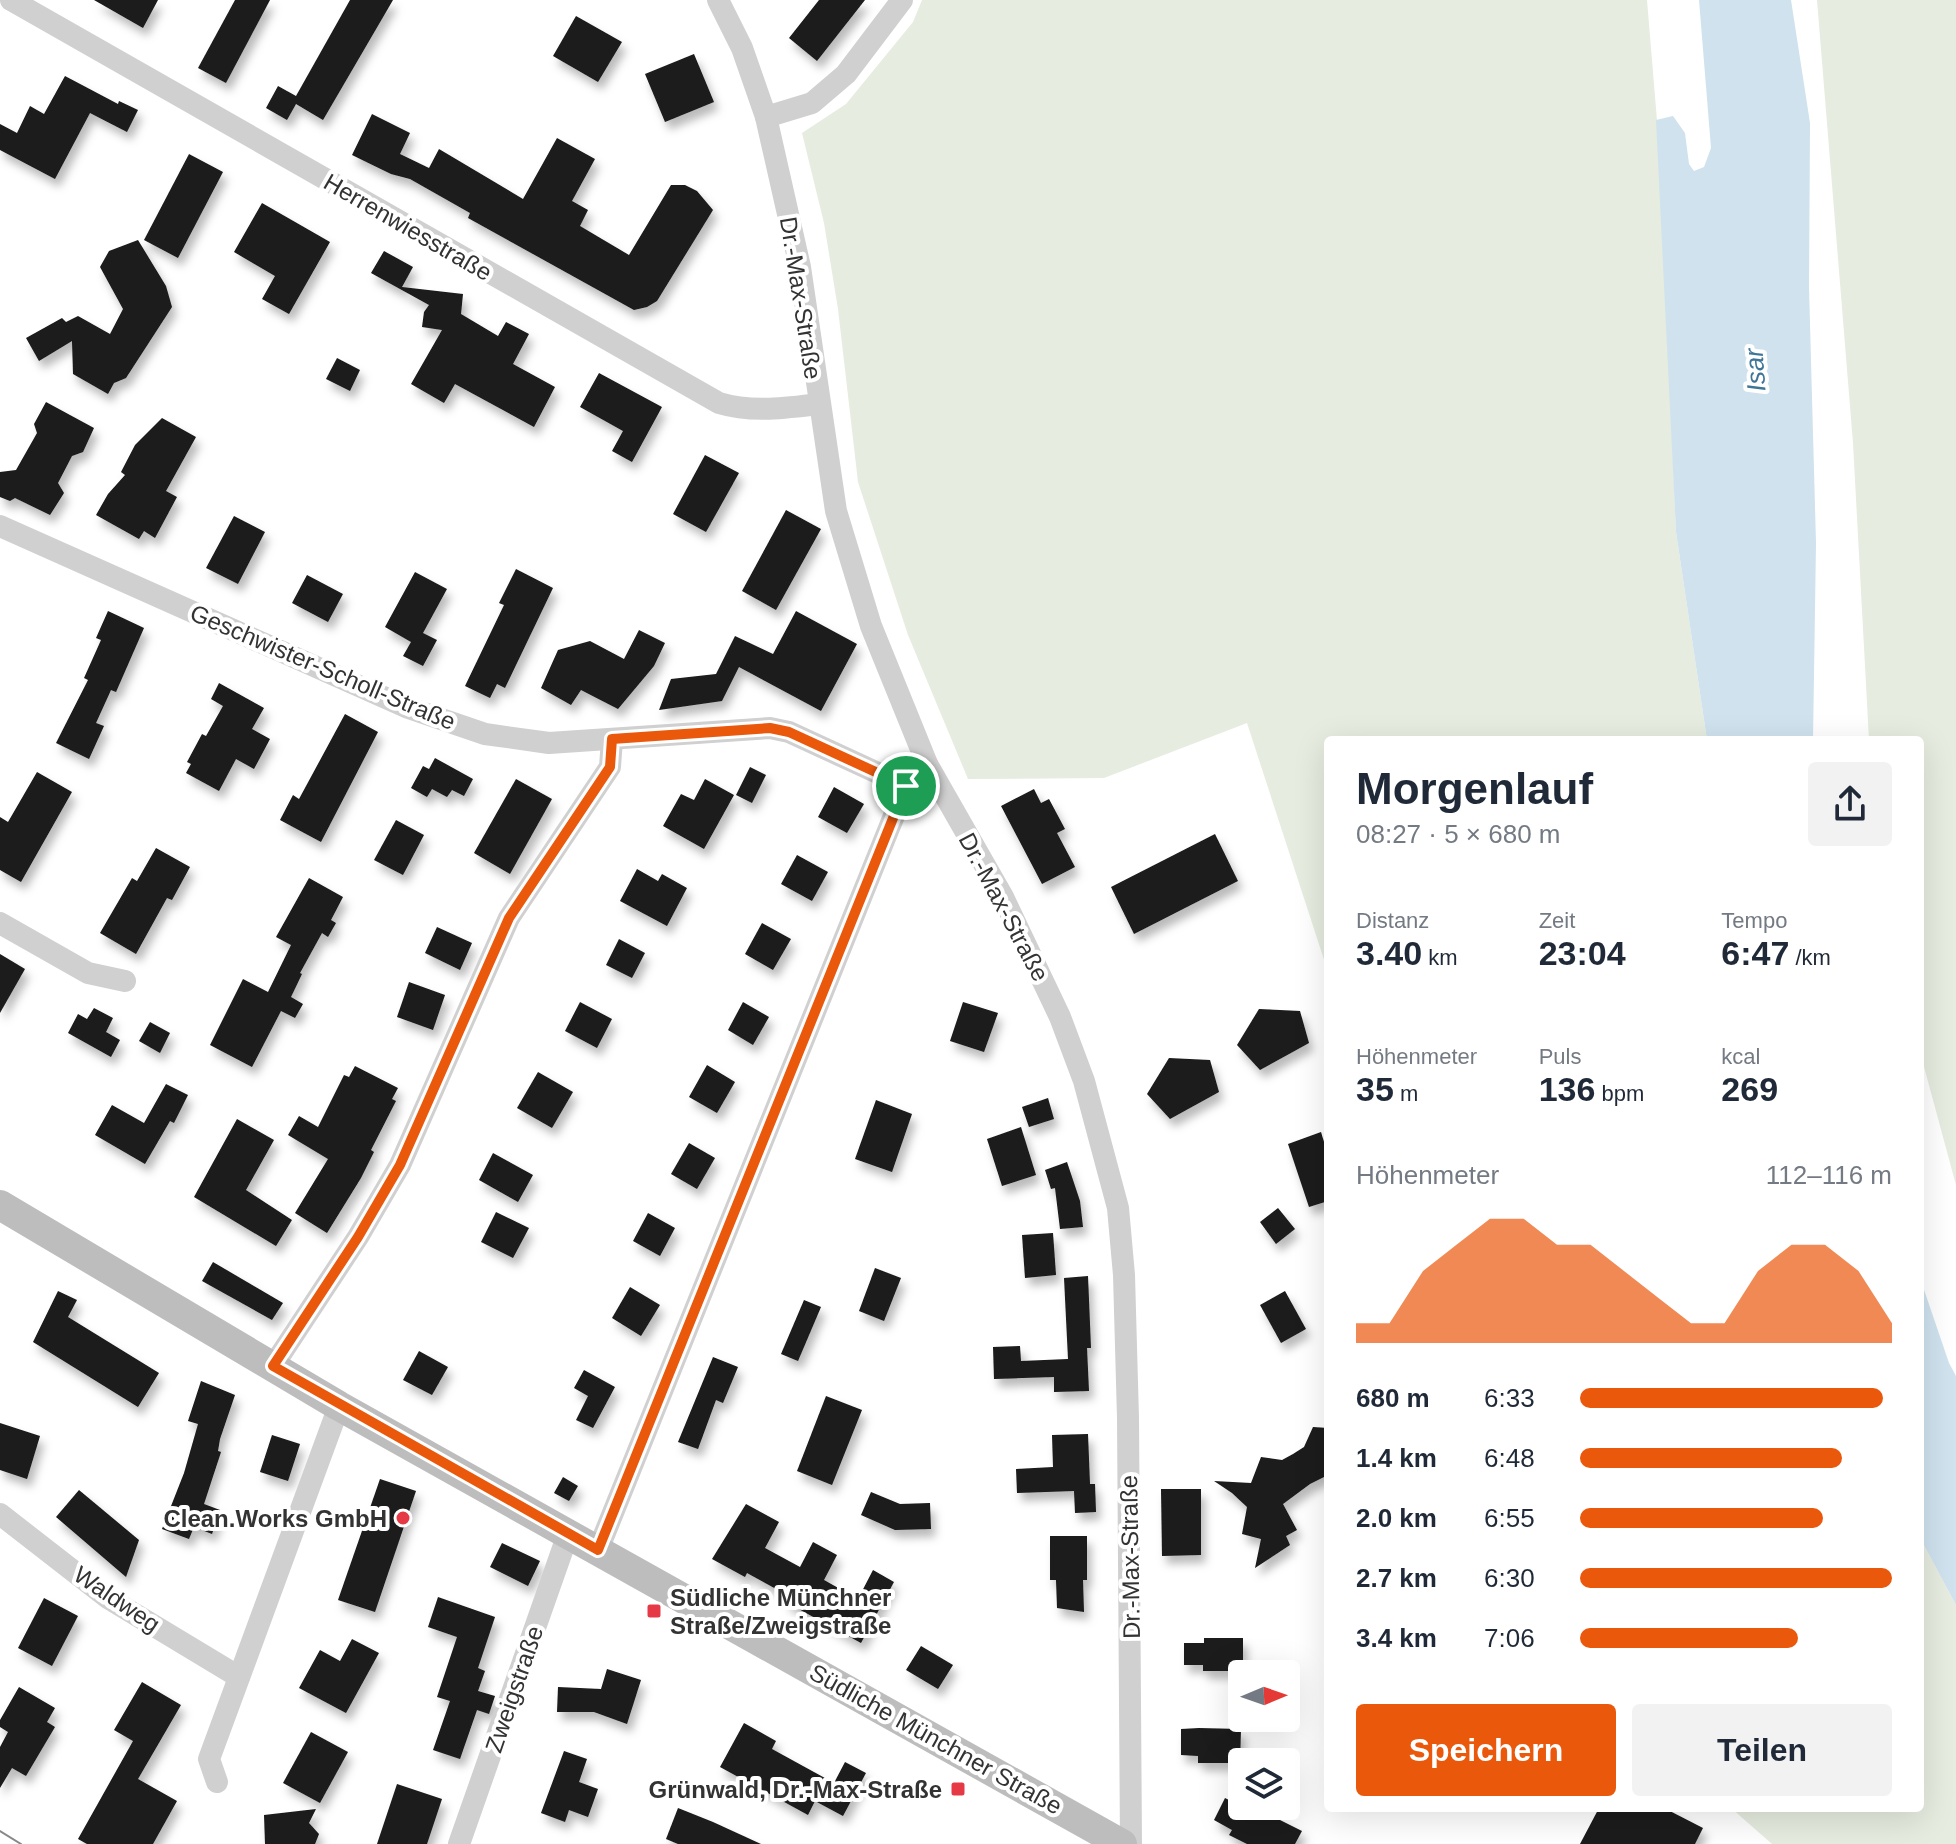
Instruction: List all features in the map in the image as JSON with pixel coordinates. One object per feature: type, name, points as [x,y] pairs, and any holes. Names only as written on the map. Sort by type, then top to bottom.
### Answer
[{"type":"main road","name":"Südliche Münchner Straße","points":[[0,1205],[339,1406],[1122,1844]]},
{"type":"street","name":"Herrenwiesstraße","points":[[11,0],[719,403],[738,409],[763,410],[819,404]]},
{"type":"street","name":"Dr.-Max-Straße","points":[[718,0],[742,48],[766,117],[800,267],[836,511],[871,626],[927,764],[1003,897],[1060,1017],[1084,1081],[1118,1208],[1124,1275],[1128,1418],[1131,1844]]},
{"type":"street","points":[[766,117],[812,103],[870,45],[902,0]]},
{"type":"street","name":"Geschwister-Scholl-Straße","points":[[0,526],[430,717],[504,738],[549,743],[770,728],[789,732],[906,786]]},
{"type":"street","points":[[273,1366],[358,1237],[400,1165],[509,918],[610,767],[612,739]]},
{"type":"street","points":[[598,1550],[906,786],[927,764]]},
{"type":"street","points":[[0,923],[88,973],[125,981]]},
{"type":"street","points":[[217,1782],[209,1759],[339,1406]]},
{"type":"street","name":"Waldweg","points":[[0,1514],[108,1598],[239,1677]]},
{"type":"street","name":"Zweigstraße","points":[[459,1844],[568,1534]]},
{"type":"shaded area","points":[[922,0],[1647,0],[1660,157],[1676,532],[1706,736],[1324,736],[1324,960],[1247,723],[1104,778],[968,779],[908,635],[858,482],[838,309],[824,223],[802,133],[846,104],[913,22]]},
{"type":"shaded area","points":[[1817,0],[1956,0],[1956,1185],[1924,1067],[1924,736],[1869,736],[1853,443]]},
{"type":"shaded area","points":[[1924,1545],[1956,1605],[1956,1844],[1772,1844],[1736,1812],[1924,1812]]},
{"type":"water","name":"Isar","points":[[1699,0],[1791,0],[1810,123],[1809,287],[1816,543],[1813,736],[1706,736],[1676,532],[1656,120],[1673,116],[1685,133],[1689,164],[1694,171],[1704,167],[1711,148]]},
{"type":"water","points":[[1924,1290],[1956,1376],[1956,1605],[1924,1545]]},
{"type":"building","points":[[94,0],[158,0],[143,28]]},
{"type":"building","points":[[235,0],[270,0],[226,83],[198,68]]},
{"type":"building","points":[[350,0],[393,0],[323,120],[296,104],[287,120],[266,108],[278,86],[296,96]]},
{"type":"building","points":[[819,0],[865,0],[817,61],[789,38]]},
{"type":"building","points":[[576,16],[622,42],[598,82],[553,56]]},
{"type":"building","points":[[694,54],[714,102],[665,122],[645,74]]},
{"type":"building","points":[[65,76],[118,104],[119,101],[138,110],[127,132],[90,113],[55,179],[0,150],[0,124],[17,133],[30,106],[44,114]]},
{"type":"building","points":[[372,114],[410,133],[400,154],[429,168],[439,149],[523,199],[557,138],[595,159],[572,201],[588,210],[580,226],[629,255],[671,185],[685,185],[697,191],[713,210],[657,301],[634,310],[468,218],[470,213],[410,179],[391,174],[352,155]]},
{"type":"building","points":[[189,154],[223,172],[178,258],[144,240]]},
{"type":"building","points":[[262,203],[330,242],[289,314],[262,299],[275,276],[234,252]]},
{"type":"building","points":[[138,240],[166,286],[172,307],[126,378],[114,383],[108,394],[73,374],[72,341],[39,361],[26,338],[62,318],[66,322],[78,316],[110,334],[123,309],[100,267],[109,251]]},
{"type":"building","points":[[384,251],[413,267],[402,287],[463,294],[461,314],[498,336],[506,322],[529,334],[513,364],[555,387],[534,427],[455,384],[444,403],[411,384],[442,330],[422,327],[424,312],[429,305],[371,273]]},
{"type":"building","points":[[337,358],[360,370],[350,391],[326,379]]},
{"type":"building","points":[[599,373],[662,407],[632,462],[612,451],[623,431],[580,407]]},
{"type":"building","points":[[46,402],[94,428],[83,452],[72,456],[58,483],[64,493],[50,515],[15,498],[10,501],[0,497],[0,472],[16,470],[37,433],[34,424]]},
{"type":"building","points":[[162,418],[196,437],[166,491],[177,497],[155,538],[144,531],[139,539],[96,515],[108,494],[125,475],[121,472],[135,445]]},
{"type":"building","points":[[705,455],[739,473],[706,532],[673,514]]},
{"type":"building","points":[[786,510],[821,529],[776,610],[742,591]]},
{"type":"building","points":[[234,516],[265,532],[238,584],[206,568]]},
{"type":"building","points":[[516,569],[553,588],[505,688],[497,684],[490,698],[465,686],[504,605],[499,603]]},
{"type":"building","points":[[415,572],[447,589],[423,633],[437,640],[423,666],[403,656],[411,642],[385,627]]},
{"type":"building","points":[[307,575],[343,594],[328,622],[292,603]]},
{"type":"building","points":[[108,611],[144,628],[116,692],[111,690],[96,723],[104,726],[89,759],[56,743],[88,680],[84,678],[101,640],[96,638]]},
{"type":"building","points":[[796,611],[857,644],[821,711],[739,667],[722,701],[659,710],[671,679],[716,674],[735,636],[773,654]]},
{"type":"building","points":[[639,630],[665,643],[654,666],[618,709],[581,690],[571,705],[541,688],[558,650],[590,641],[624,659]]},
{"type":"building","points":[[219,683],[264,708],[252,729],[270,739],[254,769],[236,759],[219,791],[186,773],[191,764],[187,762],[202,734],[206,736],[223,706],[211,699]]},
{"type":"building","points":[[345,714],[378,732],[321,842],[280,820],[293,795],[299,799]]},
{"type":"building","points":[[435,758],[473,779],[464,796],[452,790],[447,797],[432,789],[427,797],[411,788],[423,766],[429,769]]},
{"type":"building","points":[[750,767],[766,775],[752,803],[736,795]]},
{"type":"building","points":[[37,772],[72,792],[21,882],[0,870],[0,817],[8,822]]},
{"type":"building","points":[[516,779],[552,799],[510,874],[474,853]]},
{"type":"building","points":[[705,779],[734,795],[704,849],[663,826],[681,794],[694,800]]},
{"type":"building","points":[[834,787],[864,804],[847,833],[818,817]]},
{"type":"building","points":[[1034,789],[1041,803],[1049,799],[1065,829],[1057,833],[1075,867],[1042,884],[1001,806]]},
{"type":"building","points":[[396,820],[424,835],[403,875],[374,860]]},
{"type":"building","points":[[1215,834],[1238,881],[1134,934],[1111,887]]},
{"type":"building","points":[[156,848],[190,867],[172,900],[167,898],[136,954],[100,933],[132,878],[137,881]]},
{"type":"building","points":[[797,855],[828,872],[812,901],[781,884]]},
{"type":"building","points":[[637,869],[658,881],[662,874],[687,888],[667,926],[620,901]]},
{"type":"building","points":[[309,878],[343,897],[331,920],[336,923],[328,937],[322,933],[300,973],[291,997],[303,1004],[295,1018],[281,1011],[252,1067],[210,1045],[243,979],[268,992],[291,945],[276,937]]},
{"type":"building","points":[[762,923],[791,939],[773,970],[745,954]]},
{"type":"building","points":[[437,927],[472,943],[460,970],[425,953]]},
{"type":"building","points":[[619,939],[645,953],[632,978],[606,965]]},
{"type":"building","points":[[0,954],[25,969],[0,1013]]},
{"type":"building","points":[[409,982],[445,995],[433,1030],[397,1017]]},
{"type":"building","points":[[580,1002],[612,1019],[597,1048],[565,1031]]},
{"type":"building","points":[[743,1002],[769,1017],[753,1045],[728,1030]]},
{"type":"building","points":[[963,1002],[998,1013],[984,1052],[950,1041]]},
{"type":"building","points":[[94,1008],[113,1018],[106,1032],[120,1040],[111,1057],[68,1033],[78,1014],[87,1019]]},
{"type":"building","points":[[1259,1009],[1300,1011],[1309,1043],[1260,1070],[1237,1045]]},
{"type":"building","points":[[150,1022],[170,1033],[160,1053],[139,1041]]},
{"type":"building","points":[[1169,1058],[1210,1060],[1219,1092],[1170,1119],[1147,1094]]},
{"type":"building","points":[[707,1065],[735,1082],[717,1113],[689,1097]]},
{"type":"building","points":[[355,1066],[398,1088],[392,1099],[396,1101],[371,1150],[374,1152],[361,1178],[327,1233],[295,1213],[328,1159],[288,1135],[299,1116],[318,1127],[344,1075],[349,1077]]},
{"type":"building","points":[[538,1072],[573,1092],[552,1128],[517,1108]]},
{"type":"building","points":[[166,1084],[188,1095],[174,1123],[170,1121],[145,1164],[95,1135],[112,1105],[144,1123]]},
{"type":"building","points":[[1048,1098],[1054,1119],[1029,1127],[1022,1107]]},
{"type":"building","points":[[876,1100],[912,1114],[892,1172],[855,1159]]},
{"type":"building","points":[[237,1119],[274,1140],[246,1190],[292,1220],[276,1246],[194,1197]]},
{"type":"building","points":[[1021,1127],[1036,1175],[1002,1186],[987,1139]]},
{"type":"building","points":[[1321,1132],[1324,1142],[1324,1202],[1309,1207],[1288,1144]]},
{"type":"building","points":[[689,1143],[715,1158],[697,1189],[671,1174]]},
{"type":"building","points":[[493,1153],[533,1175],[518,1202],[479,1180]]},
{"type":"building","points":[[1067,1162],[1080,1201],[1083,1227],[1060,1229],[1055,1188],[1051,1189],[1045,1170]]},
{"type":"building","points":[[1278,1208],[1295,1229],[1276,1244],[1260,1222]]},
{"type":"building","points":[[496,1212],[529,1228],[513,1258],[481,1242]]},
{"type":"building","points":[[648,1213],[675,1228],[660,1256],[633,1241]]},
{"type":"building","points":[[1053,1233],[1056,1275],[1025,1278],[1022,1235]]},
{"type":"building","points":[[213,1262],[283,1303],[272,1320],[202,1281]]},
{"type":"building","points":[[875,1268],[901,1278],[884,1321],[859,1311]]},
{"type":"building","points":[[1088,1276],[1089,1391],[1054,1392],[1054,1377],[994,1379],[993,1347],[1020,1346],[1021,1361],[1068,1359],[1064,1278]]},
{"type":"building","points":[[630,1287],[660,1305],[641,1336],[612,1318]]},
{"type":"building","points":[[58,1291],[77,1300],[68,1317],[159,1373],[138,1407],[33,1342]]},
{"type":"building","points":[[1285,1291],[1306,1329],[1281,1343],[1260,1305]]},
{"type":"building","points":[[804,1300],[821,1307],[798,1361],[781,1354]]},
{"type":"building","points":[[419,1351],[448,1367],[432,1395],[403,1380]]},
{"type":"building","points":[[713,1357],[738,1367],[723,1403],[716,1400],[698,1449],[678,1442]]},
{"type":"building","points":[[584,1370],[615,1387],[593,1428],[576,1420],[588,1396],[574,1388]]},
{"type":"building","points":[[201,1381],[235,1395],[204,1504],[220,1510],[212,1534],[194,1527],[189,1539],[162,1529],[184,1473],[198,1424],[188,1421]]},
{"type":"building","points":[[826,1396],[862,1410],[832,1485],[797,1471]]},
{"type":"building","points":[[0,1423],[40,1436],[27,1479],[0,1470]]},
{"type":"building","points":[[1313,1427],[1324,1428],[1324,1477],[1283,1504],[1297,1530],[1286,1536],[1290,1545],[1255,1568],[1261,1539],[1242,1534],[1247,1507],[1214,1481],[1251,1483],[1261,1457],[1282,1460],[1304,1447]]},
{"type":"building","points":[[1088,1434],[1090,1484],[1095,1484],[1096,1512],[1075,1513],[1074,1491],[1017,1493],[1016,1469],[1053,1467],[1052,1435]]},
{"type":"building","points":[[272,1435],[300,1444],[288,1481],[260,1472]]},
{"type":"building","points":[[563,1477],[578,1486],[569,1501],[554,1493]]},
{"type":"building","points":[[380,1479],[416,1491],[375,1612],[338,1600]]},
{"type":"building","points":[[1161,1489],[1201,1489],[1201,1555],[1162,1556]]},
{"type":"building","points":[[79,1490],[139,1540],[126,1577],[56,1517]]},
{"type":"building","points":[[871,1492],[900,1504],[930,1503],[931,1529],[895,1530],[861,1515]]},
{"type":"building","points":[[746,1504],[779,1522],[765,1548],[800,1567],[813,1542],[837,1555],[824,1580],[858,1599],[873,1570],[894,1582],[861,1643],[784,1601],[787,1595],[747,1573],[745,1577],[712,1559]]},
{"type":"building","points":[[1050,1536],[1087,1536],[1084,1612],[1057,1608],[1056,1580],[1050,1580]]},
{"type":"building","points":[[502,1543],[540,1561],[528,1586],[490,1567]]},
{"type":"building","points":[[438,1597],[495,1617],[478,1668],[485,1671],[478,1691],[495,1696],[489,1714],[477,1710],[460,1759],[433,1750],[450,1701],[437,1697],[457,1637],[428,1627]]},
{"type":"building","points":[[44,1598],[78,1616],[52,1666],[18,1648]]},
{"type":"building","points":[[1204,1638],[1243,1638],[1243,1660],[1228,1660],[1228,1671],[1203,1671],[1203,1665],[1184,1665],[1184,1643],[1204,1643]]},
{"type":"building","points":[[352,1639],[379,1653],[346,1713],[299,1688],[320,1650],[340,1661]]},
{"type":"building","points":[[921,1646],[953,1665],[938,1689],[906,1670]]},
{"type":"building","points":[[607,1669],[641,1680],[627,1724],[594,1712],[557,1712],[558,1687],[601,1689]]},
{"type":"building","points":[[142,1682],[181,1705],[138,1779],[177,1801],[153,1844],[87,1844],[78,1839],[133,1741],[114,1730]]},
{"type":"building","points":[[19,1687],[55,1708],[47,1722],[55,1727],[26,1776],[12,1768],[0,1788],[0,1747],[8,1732],[0,1727],[0,1720]]},
{"type":"building","points":[[744,1723],[776,1741],[772,1749],[834,1783],[845,1762],[866,1773],[843,1816],[815,1801],[808,1815],[720,1767]]},
{"type":"building","points":[[1181,1729],[1228,1729],[1228,1732],[1241,1732],[1240,1748],[1228,1748],[1228,1763],[1198,1763],[1198,1756],[1181,1755]]},
{"type":"building","points":[[311,1732],[348,1752],[320,1803],[283,1783]]},
{"type":"building","points":[[564,1751],[587,1759],[579,1782],[598,1789],[588,1817],[569,1810],[565,1822],[541,1813]]},
{"type":"building","points":[[397,1784],[442,1799],[427,1844],[377,1844]]},
{"type":"building","points":[[1225,1798],[1228,1800],[1228,1820],[1280,1820],[1302,1831],[1295,1844],[1247,1844],[1229,1835],[1232,1830],[1214,1820]]},
{"type":"building","points":[[678,1808],[761,1844],[678,1844],[666,1839]]},
{"type":"building","points":[[316,1809],[309,1823],[319,1834],[315,1844],[265,1844],[264,1815]]},
{"type":"building","points":[[1597,1812],[1672,1812],[1703,1828],[1695,1844],[1580,1844]]},
{"type":"tram line","points":[[0,1831],[21,1844]]},
{"type":"place","name":"Clean.Works GmbH","points":[[403,1518]]},
{"type":"place","name":"Südliche Münchner Straße/Zweigstraße","points":[[654,1611]]},
{"type":"place","name":"Grünwald, Dr.-Max-Straße","points":[[958,1789]]},
{"type":"route","points":[[770,728],[789,732],[906,786],[598,1550],[273,1366],[358,1237],[400,1165],[509,918],[610,767],[612,739],[770,728]]}]
